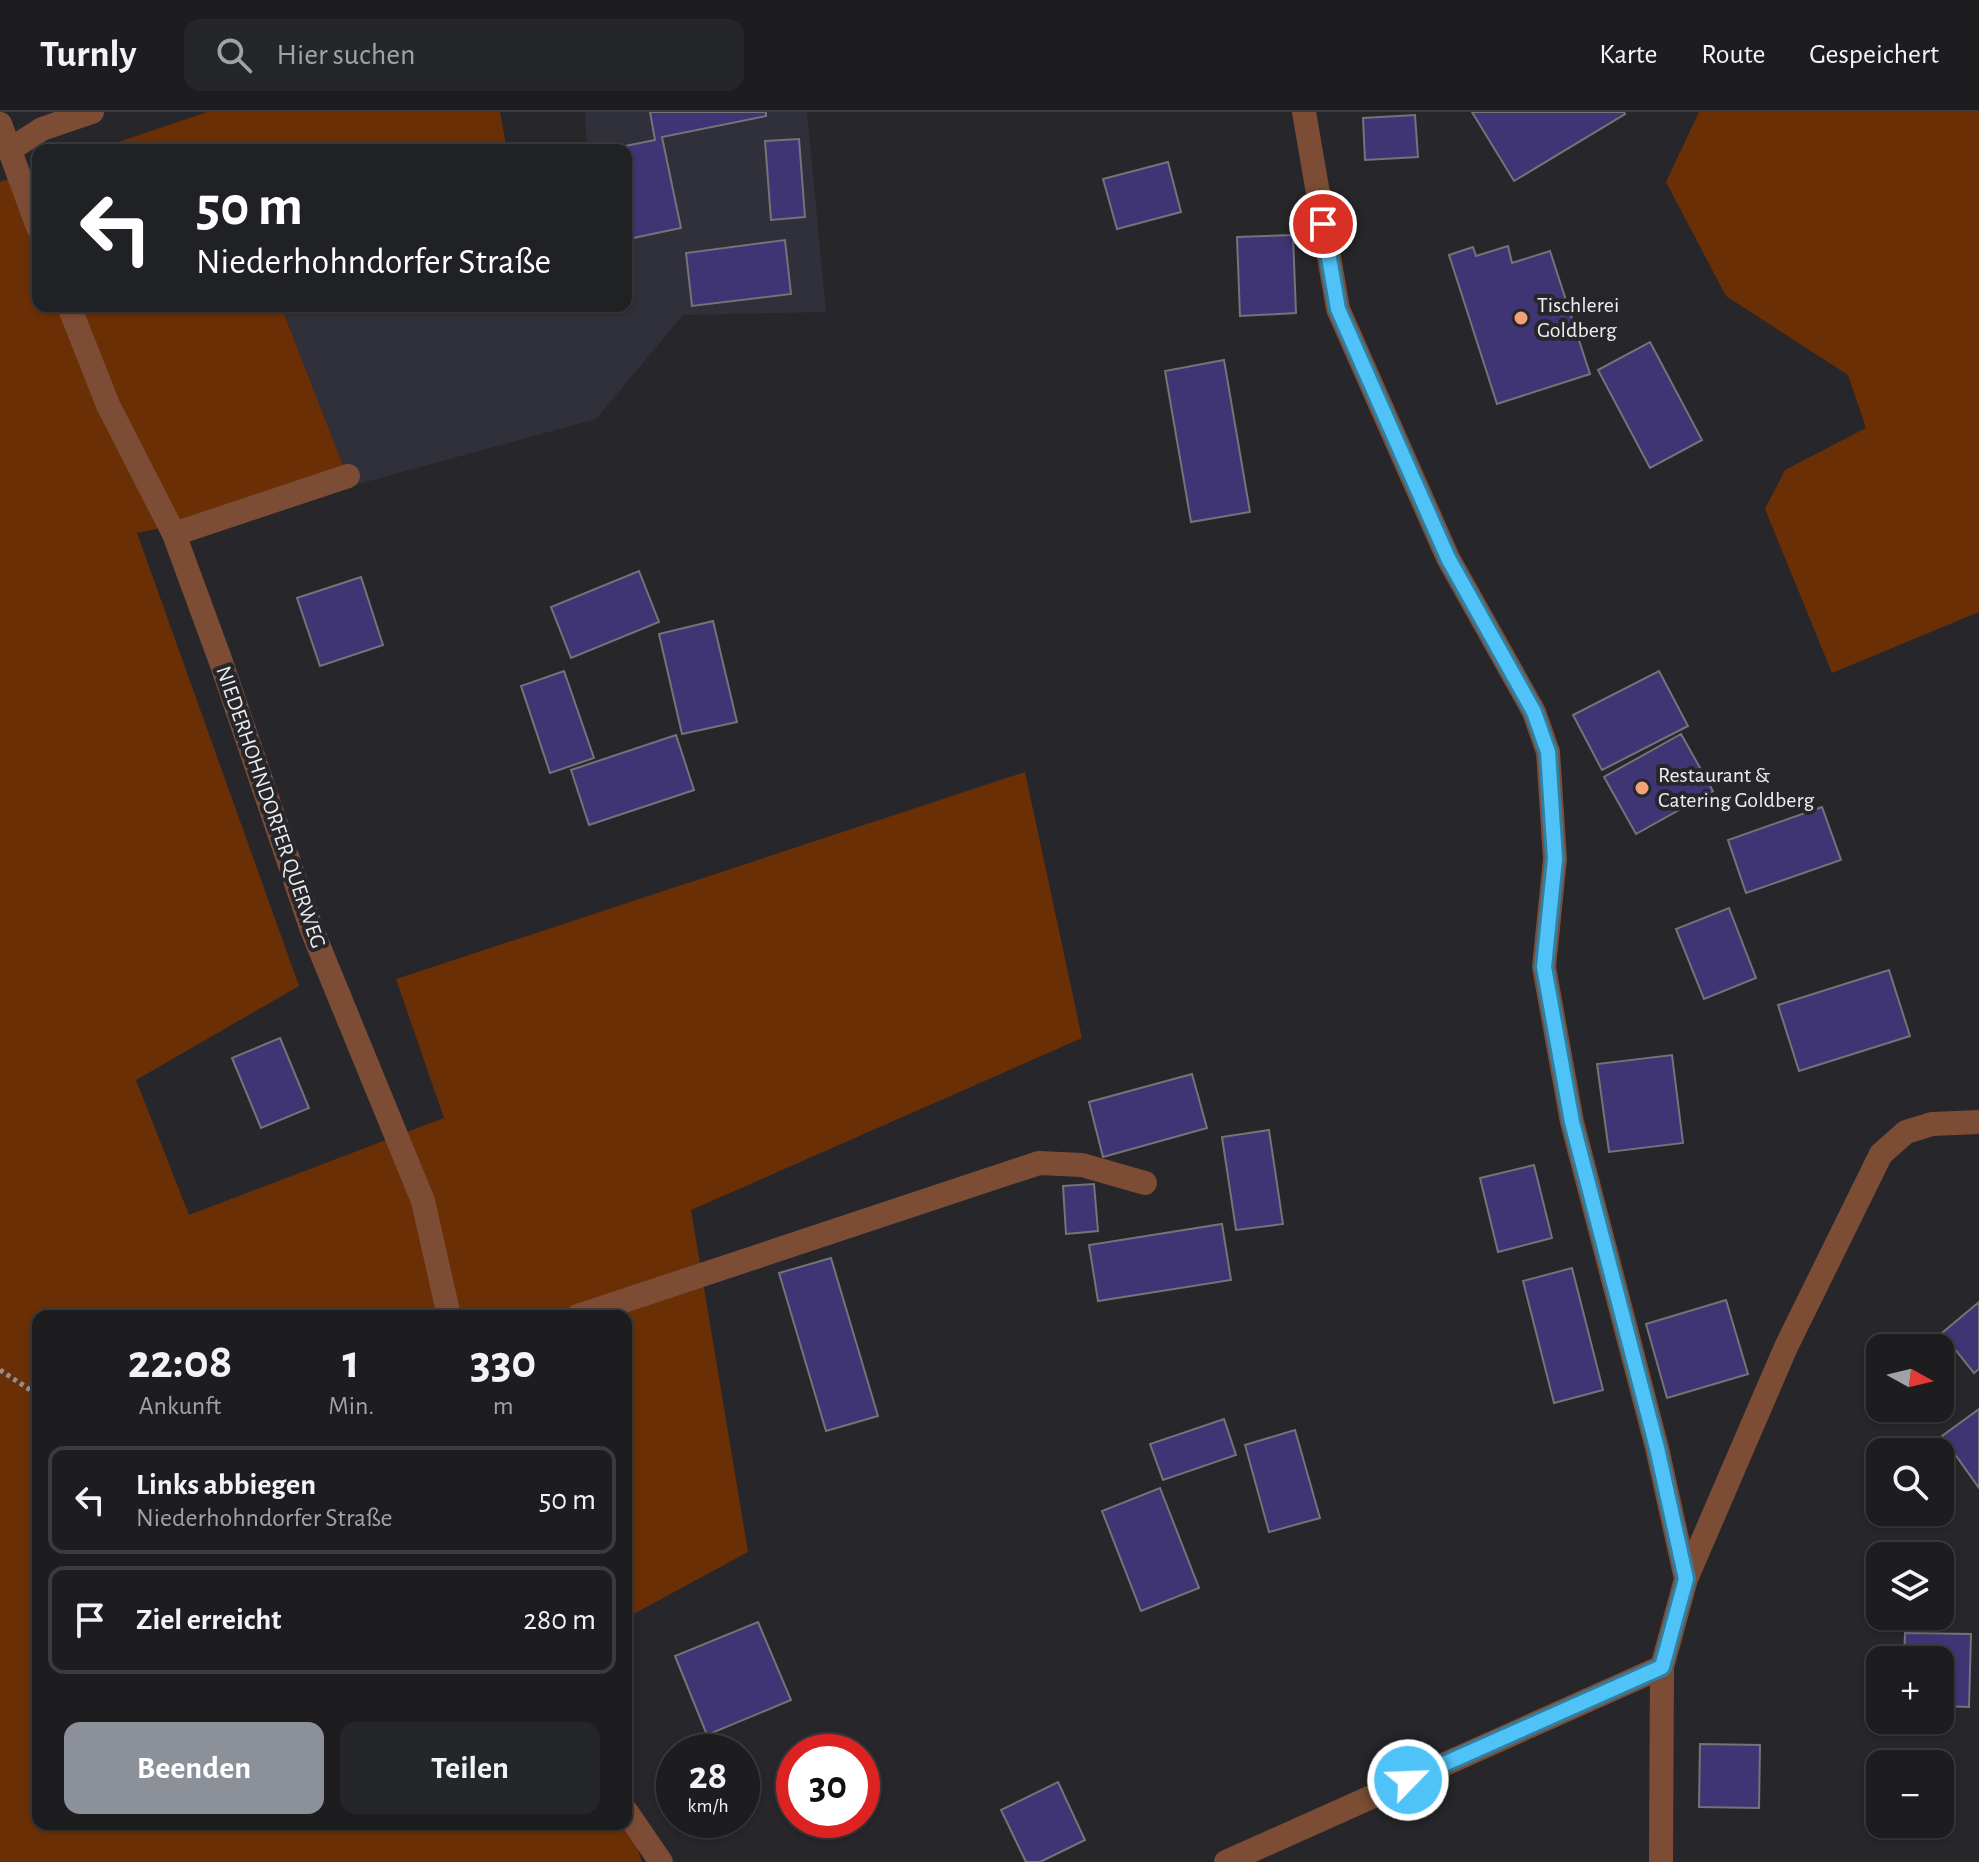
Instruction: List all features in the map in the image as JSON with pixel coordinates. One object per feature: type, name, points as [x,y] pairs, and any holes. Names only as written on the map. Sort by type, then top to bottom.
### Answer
[{"type":"street","points":[[8,151],[42,129],[92,112]]},
{"type":"street","points":[[1304,112],[1338,309],[1448,558],[1534,712],[1548,752],[1555,859],[1544,967],[1572,1122],[1657,1448],[1686,1579]]},
{"type":"street","points":[[0,124],[32,212]]},
{"type":"street","name":"NIEDERHOHNDORFER QUERWEG","points":[[71,312],[108,405],[174,534],[312,930],[423,1201],[448,1310]]},
{"type":"street","points":[[174,534],[348,476]]},
{"type":"street","points":[[1661,1862],[1662,1667],[1686,1579],[1786,1347],[1881,1154],[1906,1132],[1932,1124],[1979,1122]]},
{"type":"street","points":[[596,1310],[1039,1163],[1082,1165],[1145,1183]]},
{"type":"street","points":[[1226,1862],[1662,1667]]},
{"type":"street","points":[[632,1820],[661,1862]]},
{"type":"path","points":[[0,1370],[32,1391]]},
{"type":"shaded area","points":[[207,112],[500,112],[506,144],[113,144]]},
{"type":"shaded area","points":[[585,112],[807,112],[826,312],[683,315],[596,419],[351,486],[283,312],[632,312],[632,144],[587,144]]},
{"type":"shaded area","points":[[1699,112],[1979,112],[1979,612],[1832,673],[1765,509],[1785,470],[1866,428],[1848,375],[1726,296],[1666,182]]},
{"type":"shaded area","points":[[32,171],[32,312],[283,312],[351,486],[137,533],[299,986],[136,1080],[189,1215],[444,1118],[396,979],[1025,772],[1082,1038],[691,1210],[748,1552],[632,1615],[632,1310],[32,1310],[32,1830],[631,1830],[642,1862],[0,1862],[0,182]]},
{"type":"building","points":[[650,112],[766,112],[766,116],[662,137],[681,228],[633,238],[632,145],[655,140]]},
{"type":"building","points":[[1472,112],[1624,112],[1625,114],[1514,181]]},
{"type":"building","points":[[1415,115],[1418,157],[1365,160],[1363,118]]},
{"type":"building","points":[[799,139],[805,217],[771,220],[765,141]]},
{"type":"building","points":[[1168,162],[1181,212],[1117,229],[1103,179]]},
{"type":"building","points":[[1293,235],[1296,313],[1240,316],[1237,237]]},
{"type":"building","points":[[785,240],[791,294],[692,306],[686,253]]},
{"type":"building","name":"Tischlerei Goldberg","points":[[1508,246],[1512,263],[1550,251],[1590,374],[1497,404],[1449,255],[1473,247],[1476,256]]},
{"type":"building","points":[[1650,342],[1702,440],[1650,468],[1598,370]]},
{"type":"building","points":[[1224,360],[1250,512],[1191,522],[1165,371]]},
{"type":"building","points":[[639,571],[659,622],[571,658],[551,607]]},
{"type":"building","points":[[361,577],[383,645],[320,666],[297,598]]},
{"type":"building","points":[[713,621],[737,722],[682,734],[659,634]]},
{"type":"building","points":[[564,671],[594,758],[550,773],[521,686]]},
{"type":"building","points":[[1659,671],[1688,726],[1602,770],[1573,715]]},
{"type":"building","points":[[1681,734],[1713,791],[1636,834],[1604,777]]},
{"type":"building","points":[[676,735],[694,790],[589,825],[571,770]]},
{"type":"building","points":[[1822,807],[1841,860],[1746,893],[1728,840]]},
{"type":"building","points":[[1729,908],[1756,978],[1704,999],[1676,929]]},
{"type":"building","points":[[1889,970],[1910,1036],[1799,1071],[1778,1005]]},
{"type":"building","points":[[280,1038],[309,1108],[261,1128],[232,1058]]},
{"type":"building","points":[[1672,1055],[1683,1143],[1609,1152],[1597,1064]]},
{"type":"building","points":[[1192,1074],[1207,1128],[1103,1157],[1089,1102]]},
{"type":"building","points":[[1269,1130],[1283,1224],[1236,1230],[1222,1137]]},
{"type":"building","points":[[1534,1165],[1552,1238],[1498,1252],[1480,1178]]},
{"type":"building","points":[[1094,1184],[1098,1231],[1066,1234],[1063,1186]]},
{"type":"building","points":[[1222,1224],[1231,1280],[1098,1301],[1089,1245]]},
{"type":"building","points":[[831,1258],[878,1416],[826,1431],[779,1273]]},
{"type":"building","points":[[1572,1268],[1603,1390],[1554,1403],[1523,1281]]},
{"type":"building","points":[[1726,1300],[1748,1374],[1667,1398],[1646,1324]]},
{"type":"building","points":[[1979,1302],[1979,1369],[1974,1373],[1954,1348],[1954,1334],[1942,1333]]},
{"type":"building","points":[[1979,1409],[1979,1488],[1954,1453],[1954,1438],[1942,1436]]},
{"type":"building","points":[[1224,1419],[1236,1455],[1163,1480],[1150,1444]]},
{"type":"building","points":[[1295,1430],[1320,1518],[1269,1532],[1245,1445]]},
{"type":"building","points":[[1160,1488],[1199,1588],[1141,1611],[1102,1511]]},
{"type":"building","points":[[758,1622],[791,1700],[707,1734],[675,1656]]},
{"type":"building","points":[[1905,1633],[1971,1634],[1969,1707],[1954,1706],[1954,1646],[1905,1646]]},
{"type":"building","points":[[1700,1744],[1760,1745],[1759,1808],[1699,1807]]},
{"type":"building","points":[[1058,1782],[1085,1840],[1040,1862],[1026,1862],[1001,1810]]},
{"type":"place","name":"Tischlerei Goldberg","points":[[1521,318]]},
{"type":"place","name":"Restaurant & Catering Goldberg","points":[[1642,788]]},
{"type":"route","points":[[1323,224],[1338,309],[1448,558],[1534,712],[1548,752],[1555,859],[1544,967],[1572,1122],[1657,1448],[1686,1579],[1662,1667],[1408,1780]]}]
